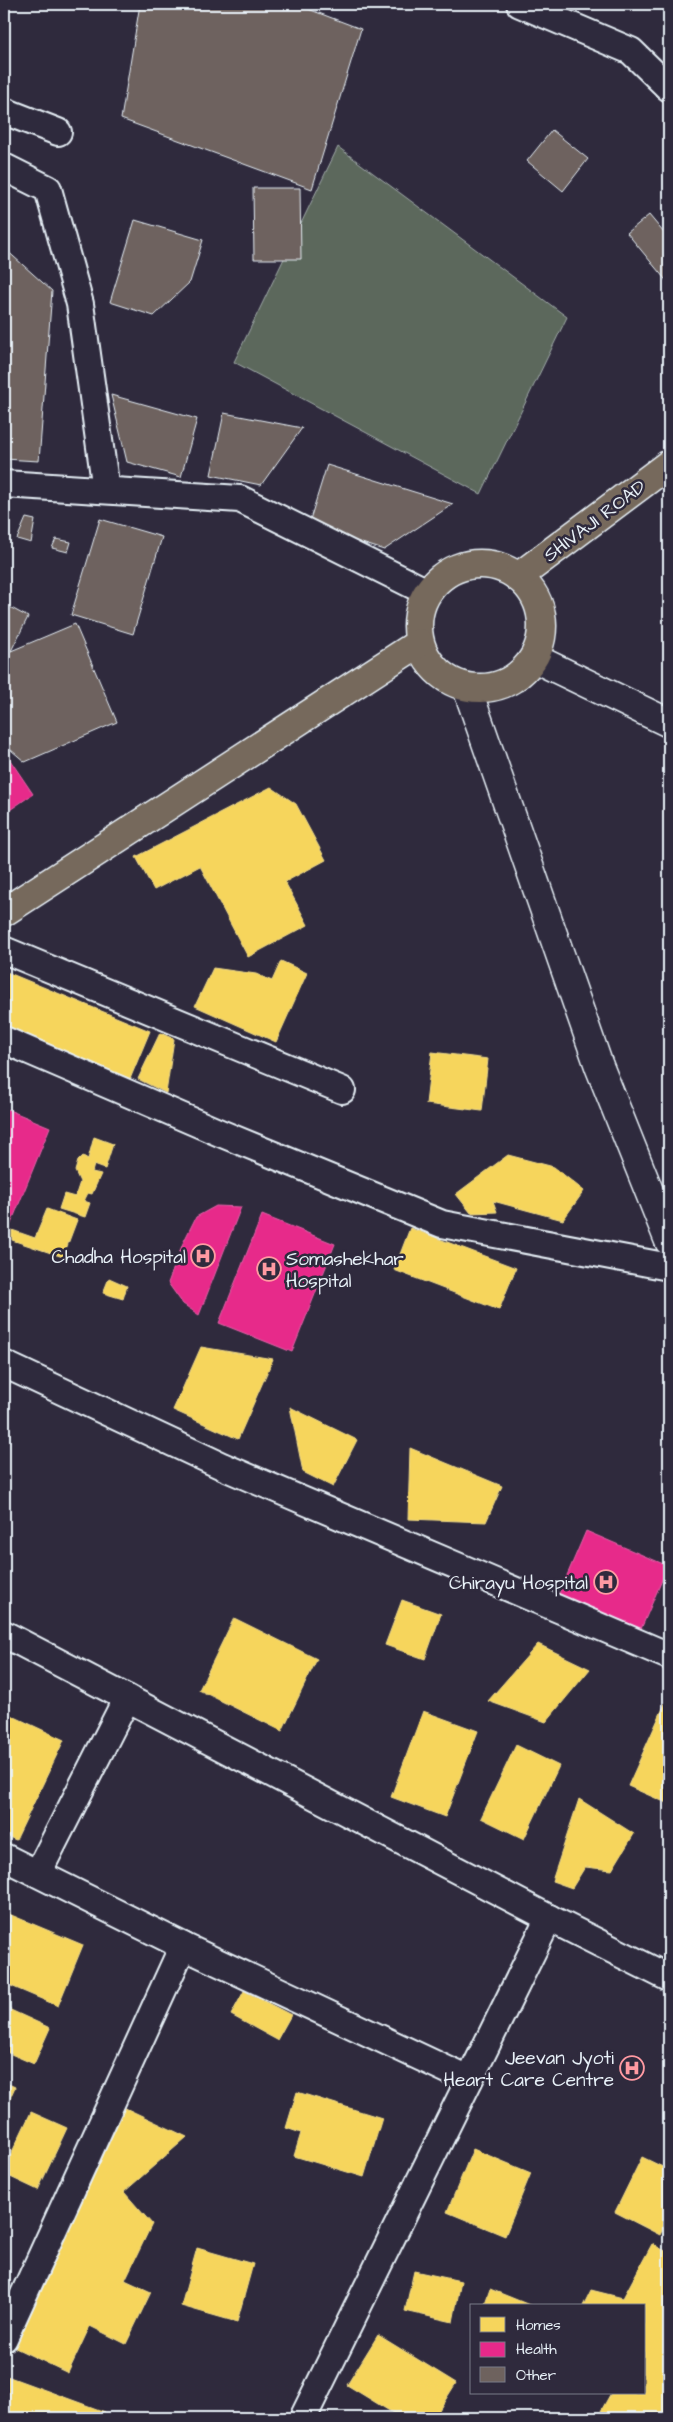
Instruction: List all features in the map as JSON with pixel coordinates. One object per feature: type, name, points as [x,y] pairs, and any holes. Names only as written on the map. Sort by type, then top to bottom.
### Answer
[{"type":"main road","name":"SHIVAJI ROAD","points":[[518,577],[669,464]]},
{"type":"main road","points":[[487,564],[503,569],[518,577],[531,590],[539,606],[543,623],[541,641],[534,658],[525,670],[513,680],[498,687],[483,689],[467,688],[451,682],[436,672],[426,659],[419,643],[418,616],[427,592],[438,579],[453,570],[470,565],[487,564]]},
{"type":"main road","points":[[4,912],[419,643]]},
{"type":"street","points":[[520,4],[631,51],[669,88]]},
{"type":"street","points":[[4,111],[58,132]]},
{"type":"street","points":[[4,168],[48,189],[80,304],[106,490]]},
{"type":"street","points":[[4,484],[240,499],[427,592]]},
{"type":"street","points":[[534,658],[669,723]]},
{"type":"street","points":[[467,688],[599,1066],[669,1241]]},
{"type":"street","points":[[4,950],[342,1090]]},
{"type":"street","points":[[4,1040],[220,1133],[442,1224],[669,1267]]},
{"type":"street","points":[[4,1364],[222,1466],[669,1656]]},
{"type":"street","points":[[4,1634],[549,1918],[669,1978]]},
{"type":"street","points":[[38,1874],[127,1698]]},
{"type":"street","points":[[4,1857],[183,1946],[469,2080]]},
{"type":"street","points":[[302,2418],[549,1918]]},
{"type":"street","points":[[4,2338],[183,1946]]},
{"type":"green space","points":[[338,147],[567,317],[481,494],[234,362]]},
{"type":"building: Homes","points":[[271,787],[296,804],[326,860],[285,882],[308,925],[248,957],[200,866],[154,890],[136,857]]},
{"type":"building: Homes","points":[[281,961],[307,973],[276,1042],[195,1006],[213,968],[256,974],[272,981]]},
{"type":"building: Homes","points":[[4,971],[150,1031],[130,1079],[4,1027]]},
{"type":"building: Homes","points":[[160,1033],[174,1039],[166,1093],[138,1079]]},
{"type":"building: Homes","points":[[432,1052],[488,1059],[482,1111],[426,1104]]},
{"type":"building: Homes","points":[[94,1137],[113,1144],[105,1169],[94,1165],[92,1172],[101,1174],[92,1194],[88,1193],[84,1201],[90,1203],[85,1217],[59,1209],[64,1194],[75,1197],[80,1182],[75,1171],[78,1161],[83,1156],[88,1159]]},
{"type":"building: Homes","points":[[508,1155],[554,1167],[584,1191],[563,1220],[493,1201],[497,1212],[471,1213],[456,1194]]},
{"type":"building: Homes","points":[[47,1209],[77,1220],[63,1257],[12,1240],[12,1230],[35,1238]]},
{"type":"building: Homes","points":[[410,1228],[516,1268],[499,1310],[394,1270]]},
{"type":"building: Homes","points":[[109,1278],[127,1286],[123,1299],[103,1293]]},
{"type":"building: Homes","points":[[201,1347],[273,1359],[238,1439],[173,1410]]},
{"type":"building: Homes","points":[[290,1407],[357,1440],[333,1487],[303,1472]]},
{"type":"building: Homes","points":[[410,1448],[502,1486],[486,1522],[408,1519]]},
{"type":"building: Homes","points":[[402,1600],[441,1614],[425,1659],[385,1645]]},
{"type":"building: Homes","points":[[234,1618],[317,1659],[282,1731],[199,1690]]},
{"type":"building: Homes","points":[[538,1644],[590,1669],[546,1722],[488,1701]]},
{"type":"building: Homes","points":[[669,1697],[669,1804],[628,1786]]},
{"type":"building: Homes","points":[[423,1711],[478,1731],[445,1817],[391,1797]]},
{"type":"building: Homes","points":[[4,1712],[64,1740],[16,1840],[4,1835]]},
{"type":"building: Homes","points":[[516,1745],[559,1766],[524,1839],[481,1818]]},
{"type":"building: Homes","points":[[579,1799],[634,1834],[612,1870],[585,1867],[572,1888],[552,1881]]},
{"type":"building: Homes","points":[[4,1912],[83,1945],[58,2006],[4,1983]]},
{"type":"building: Homes","points":[[244,1991],[291,2015],[277,2040],[231,2015]]},
{"type":"building: Homes","points":[[4,2007],[50,2028],[34,2064],[4,2051]]},
{"type":"building: Homes","points":[[4,2082],[15,2087],[4,2111]]},
{"type":"building: Homes","points":[[297,2092],[382,2118],[364,2177],[294,2156],[301,2133],[286,2128]]},
{"type":"building: Homes","points":[[121,2106],[187,2137],[124,2192],[152,2224],[125,2280],[151,2292],[126,2344],[90,2326],[68,2373],[7,2344]]},
{"type":"building: Homes","points":[[31,2112],[67,2128],[38,2190],[4,2174],[4,2169]]},
{"type":"building: Homes","points":[[473,2149],[531,2173],[505,2236],[447,2212]]},
{"type":"building: Homes","points":[[642,2157],[669,2170],[669,2217],[660,2235],[615,2212]]},
{"type":"building: Homes","points":[[652,2244],[669,2253],[669,2413],[666,2418],[614,2418],[601,2411],[610,2394],[646,2394],[646,2304],[584,2304],[591,2290],[623,2298]]},
{"type":"building: Homes","points":[[197,2248],[253,2264],[237,2322],[181,2306]]},
{"type":"building: Homes","points":[[414,2271],[461,2281],[453,2322],[405,2311]]},
{"type":"building: Homes","points":[[490,2289],[527,2304],[485,2304]]},
{"type":"building: Homes","points":[[378,2335],[456,2383],[434,2418],[401,2418],[347,2385]]},
{"type":"building: Homes","points":[[4,2375],[105,2412],[98,2418],[6,2417]]},
{"type":"building: Health","points":[[4,751],[33,794],[4,814]]},
{"type":"building: Health","points":[[4,1108],[50,1127],[6,1236],[4,1235]]},
{"type":"building: Health","points":[[216,1206],[241,1207],[199,1315],[183,1304],[168,1283],[183,1243],[196,1217]]},
{"type":"building: Health","points":[[262,1215],[335,1244],[292,1352],[219,1323]]},
{"type":"building: Health","points":[[586,1531],[668,1566],[641,1629],[559,1594]]},
{"type":"building: Other","points":[[140,4],[295,4],[361,29],[312,189],[121,119]]},
{"type":"building: Other","points":[[552,130],[588,159],[563,191],[527,161]]},
{"type":"building: Other","points":[[253,188],[300,188],[301,259],[254,259]]},
{"type":"building: Other","points":[[649,215],[669,239],[669,284],[627,233]]},
{"type":"building: Other","points":[[135,220],[203,240],[190,282],[154,316],[110,302]]},
{"type":"building: Other","points":[[4,248],[52,291],[39,461],[4,459]]},
{"type":"building: Other","points":[[111,395],[197,419],[181,477],[127,462]]},
{"type":"building: Other","points":[[224,413],[302,428],[261,485],[211,475]]},
{"type":"building: Other","points":[[327,465],[453,504],[384,550],[308,526]]},
{"type":"building: Other","points":[[26,518],[35,520],[31,543],[17,539]]},
{"type":"building: Other","points":[[100,519],[162,537],[133,634],[71,615]]},
{"type":"building: Other","points":[[56,539],[71,542],[68,552],[52,548]]},
{"type":"building: Other","points":[[4,604],[28,617],[11,651],[4,647]]},
{"type":"building: Other","points":[[75,624],[117,722],[25,762],[4,744],[4,650],[11,651]]},
{"type":"place","name":"Chadha Hospital","points":[[203,1256]]},
{"type":"place","name":"Somashekhar Hospital","points":[[269,1269]]},
{"type":"place","name":"Chirayu Hospital","points":[[606,1582]]},
{"type":"place","name":"Jeevan Jyoti Heart Care Centre","points":[[632,2068]]}]
